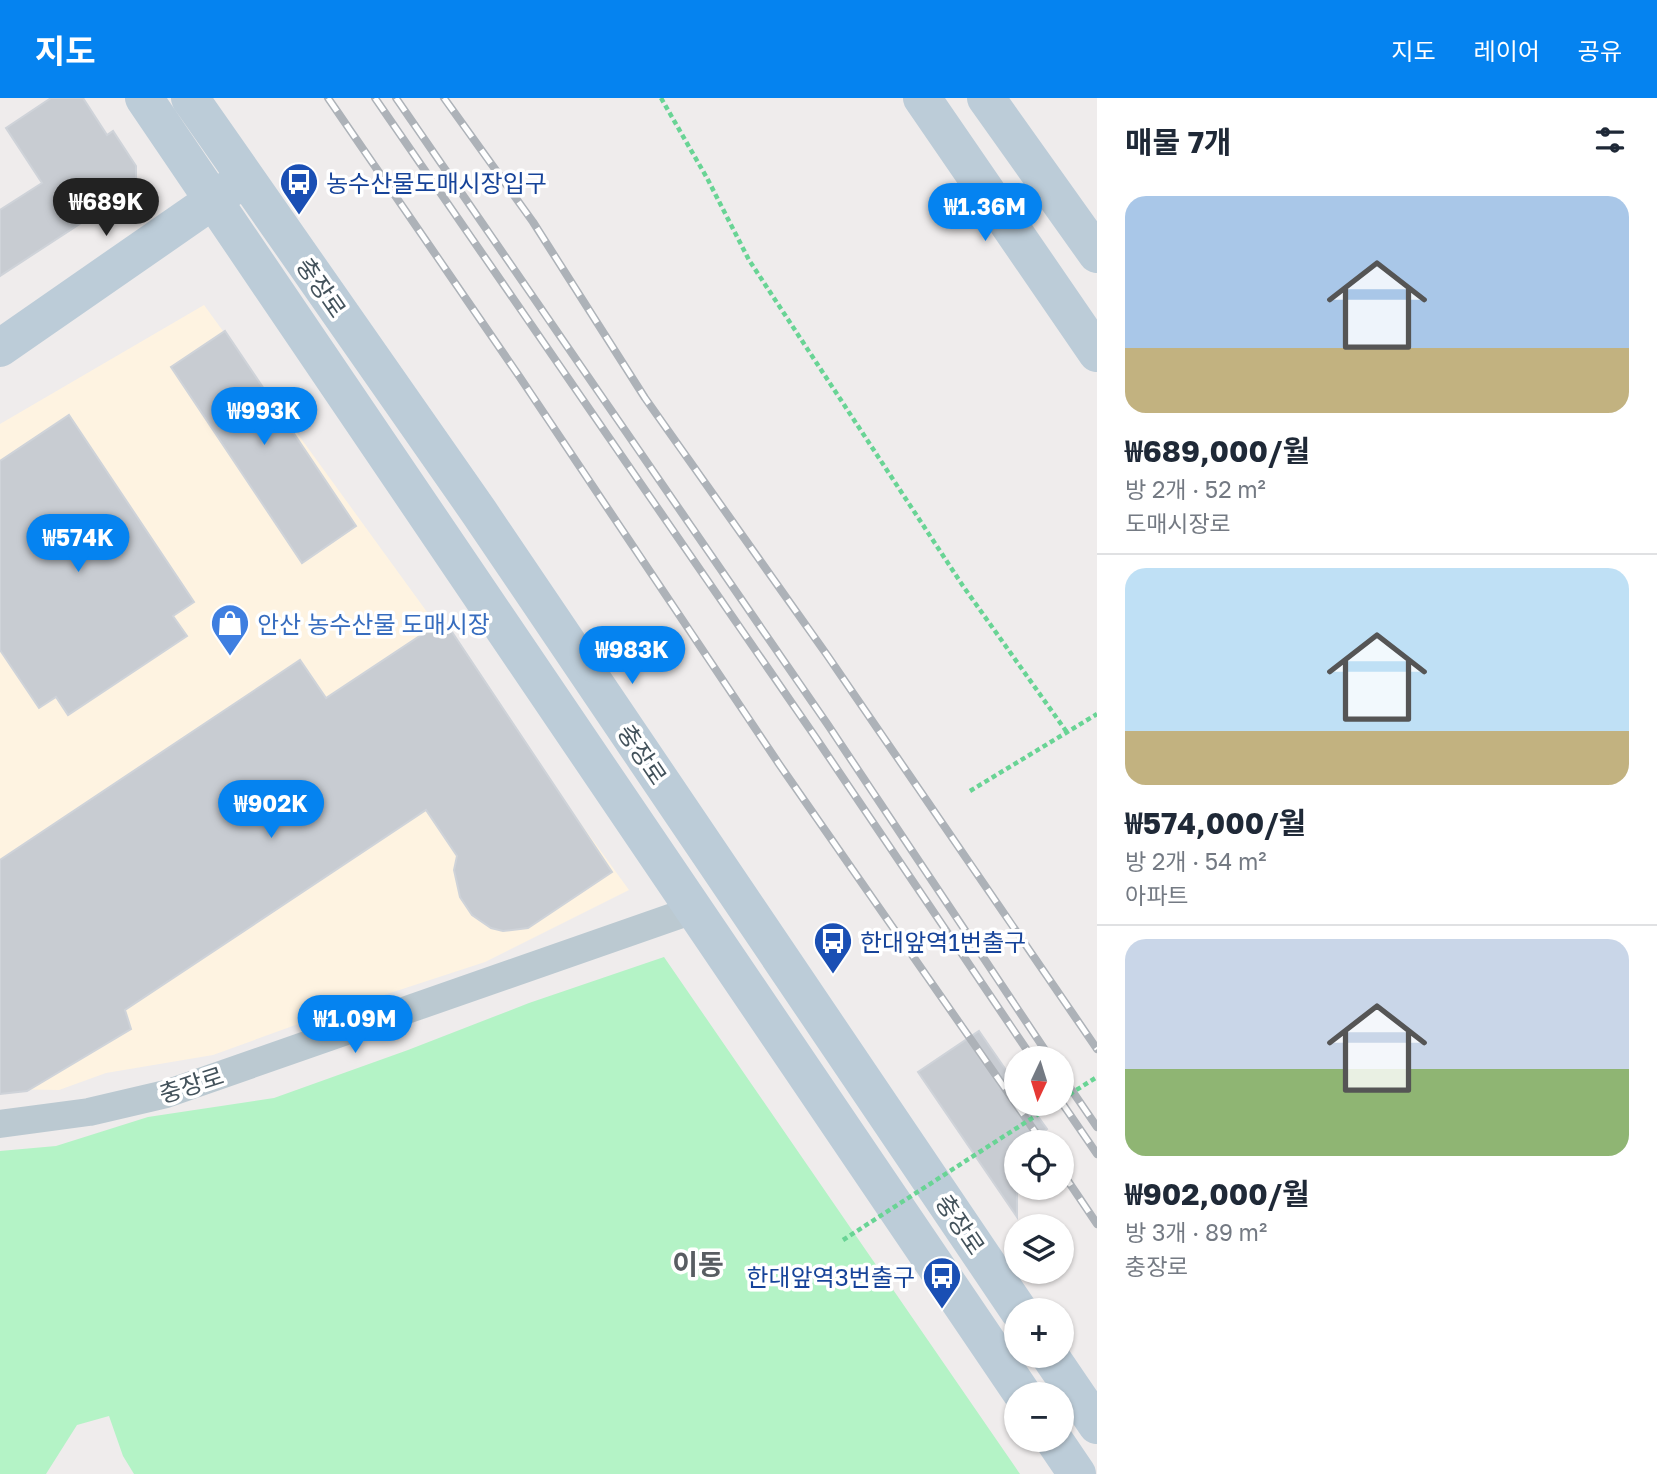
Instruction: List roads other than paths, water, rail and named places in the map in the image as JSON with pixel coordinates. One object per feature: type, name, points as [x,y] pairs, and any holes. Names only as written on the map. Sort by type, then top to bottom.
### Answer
[{"type":"street","name":"충장로","points":[[144,98],[1014,1382]]},
{"type":"street","points":[[922,98],[1097,354]]},
{"type":"street","points":[[986,98],[1097,254]]},
{"type":"street","name":"충장로","points":[[193,101],[479,512],[1010,1298]]},
{"type":"street","points":[[0,348],[245,178]]},
{"type":"street","name":"충장로","points":[[0,1124],[89,1112],[166,1094],[693,910]]},
{"type":"street","points":[[1058,1368],[1097,1425]]},
{"type":"street","points":[[1062,1452],[1077,1474]]},
{"type":"railway","points":[[328,98],[519,376],[779,764],[1034,1130]]},
{"type":"railway","points":[[375,98],[816,738],[1024,1046]]},
{"type":"railway","points":[[396,98],[828,725],[1042,1046]]},
{"type":"railway","points":[[444,98],[533,222],[645,398],[827,655],[1097,1049]]},
{"type":"railway","points":[[1074,1093],[1097,1127]]},
{"type":"railway","points":[[1071,1116],[1097,1154]]},
{"type":"railway","points":[[1074,1190],[1097,1224]]},
{"type":"place","name":"농수산물도매시장입구","points":[[299,216]]},
{"type":"place","name":"안산 농수산물 도매시장","points":[[230,657]]},
{"type":"place","name":"한대앞역1번출구","points":[[833,975]]},
{"type":"place","name":"한대앞역3번출구","points":[[942,1310]]},
{"type":"district","name":"이동","points":[[698,1263]]}]
